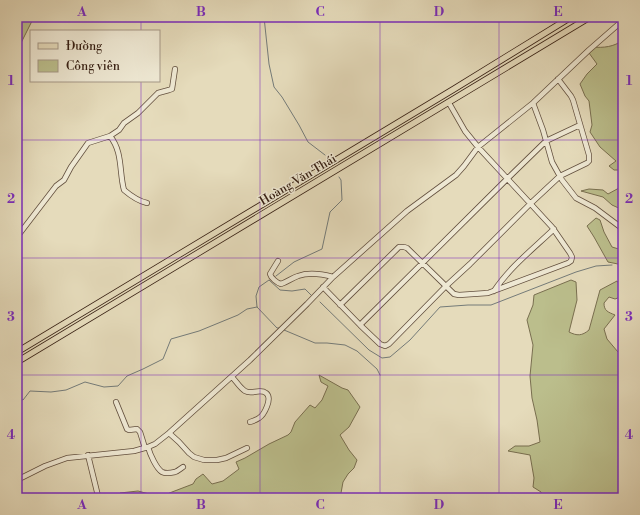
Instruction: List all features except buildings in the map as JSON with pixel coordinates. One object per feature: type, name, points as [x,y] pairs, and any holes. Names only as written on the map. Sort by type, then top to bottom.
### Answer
[{"type":"main road","name":"Hoàng Văn Thái","points":[[17,352],[572,17]]},
{"type":"main road","name":"Hoàng Văn Thái","points":[[17,362],[590,17]]},
{"type":"main road","points":[[444,95],[449,103]]},
{"type":"street","points":[[17,480],[45,466],[67,458],[134,451],[155,444],[232,377],[333,277],[407,211],[456,175],[478,147],[533,103],[621,22]]},
{"type":"street","points":[[17,237],[56,186],[64,180],[71,167],[88,143],[110,136],[138,113],[158,93],[172,89],[175,69]]},
{"type":"street","points":[[323,287],[380,344],[385,346],[389,344],[446,286],[560,176],[589,161],[590,155],[571,96],[558,79]]},
{"type":"street","points":[[340,304],[399,247],[404,246],[454,294],[459,295],[488,293],[571,261],[572,257],[570,253],[554,229],[506,179],[478,147],[465,131],[449,103]]},
{"type":"street","points":[[533,103],[543,130],[552,162],[560,176],[576,198],[595,208],[623,229]]},
{"type":"street","points":[[360,325],[546,141],[580,125]]},
{"type":"street","points":[[110,136],[115,142],[119,155],[124,190],[133,198],[147,203]]},
{"type":"street","points":[[494,291],[512,269],[554,229]]},
{"type":"street","points":[[278,260],[270,276],[279,284],[305,274],[317,274],[333,277]]},
{"type":"street","points":[[232,377],[244,390],[252,393],[260,391],[266,392],[268,396],[269,401],[260,418],[250,422]]},
{"type":"street","points":[[116,402],[127,429],[137,430],[140,432],[150,454],[162,472],[170,473],[183,467]]},
{"type":"street","points":[[169,433],[194,457],[204,460],[226,458],[247,448]]},
{"type":"street","points":[[88,455],[98,496]]},
{"type":"green space","points":[[17,17],[34,17],[17,51]]},
{"type":"green space","points":[[623,40],[623,170],[614,170],[609,166],[616,161],[600,147],[590,132],[592,125],[589,101],[580,84],[597,64],[589,53],[593,47],[608,46]]},
{"type":"green space","points":[[619,188],[623,189],[623,210],[612,205],[603,197],[581,191],[589,189],[603,190],[608,194]]},
{"type":"green space","points":[[596,218],[600,220],[604,232],[612,247],[622,250],[623,248],[623,265],[608,262],[587,226]]},
{"type":"green space","points":[[571,280],[576,282],[577,300],[569,332],[577,335],[589,330],[600,290],[617,281],[623,289],[623,296],[615,299],[609,297],[604,303],[607,311],[615,315],[604,329],[607,339],[618,352],[623,351],[623,498],[543,498],[541,492],[533,487],[534,478],[530,455],[508,451],[515,446],[529,446],[540,442],[532,398],[530,376],[533,345],[527,320],[533,305],[534,295]]},
{"type":"green space","points":[[319,375],[348,390],[360,407],[349,427],[340,435],[357,460],[354,468],[343,482],[341,493],[348,498],[120,498],[120,493],[138,491],[160,497],[193,484],[196,479],[203,474],[212,484],[223,481],[239,469],[236,462],[288,435],[291,432],[295,422],[310,405],[315,408],[322,400],[328,386],[321,382]]},
{"type":"waterway","points":[[264,17],[269,64],[274,87],[282,97],[308,142],[325,155]]},
{"type":"waterway","points":[[276,276],[294,262],[322,249],[330,212],[342,200],[341,180],[339,177]]},
{"type":"waterway","points":[[320,302],[369,350],[382,358],[390,357],[410,340],[440,307],[491,305],[576,272],[596,266],[612,265]]},
{"type":"waterway","points":[[279,328],[277,328],[257,307],[256,296],[259,287],[269,280],[280,290],[292,291],[305,289],[311,295]]},
{"type":"waterway","points":[[17,398],[23,400],[30,391],[51,392],[66,390],[85,382],[104,387],[118,386],[127,376],[163,359],[171,339],[199,331],[238,315],[247,309],[257,307]]},
{"type":"waterway","points":[[284,330],[315,343],[345,345],[357,351],[377,369],[380,375]]}]
